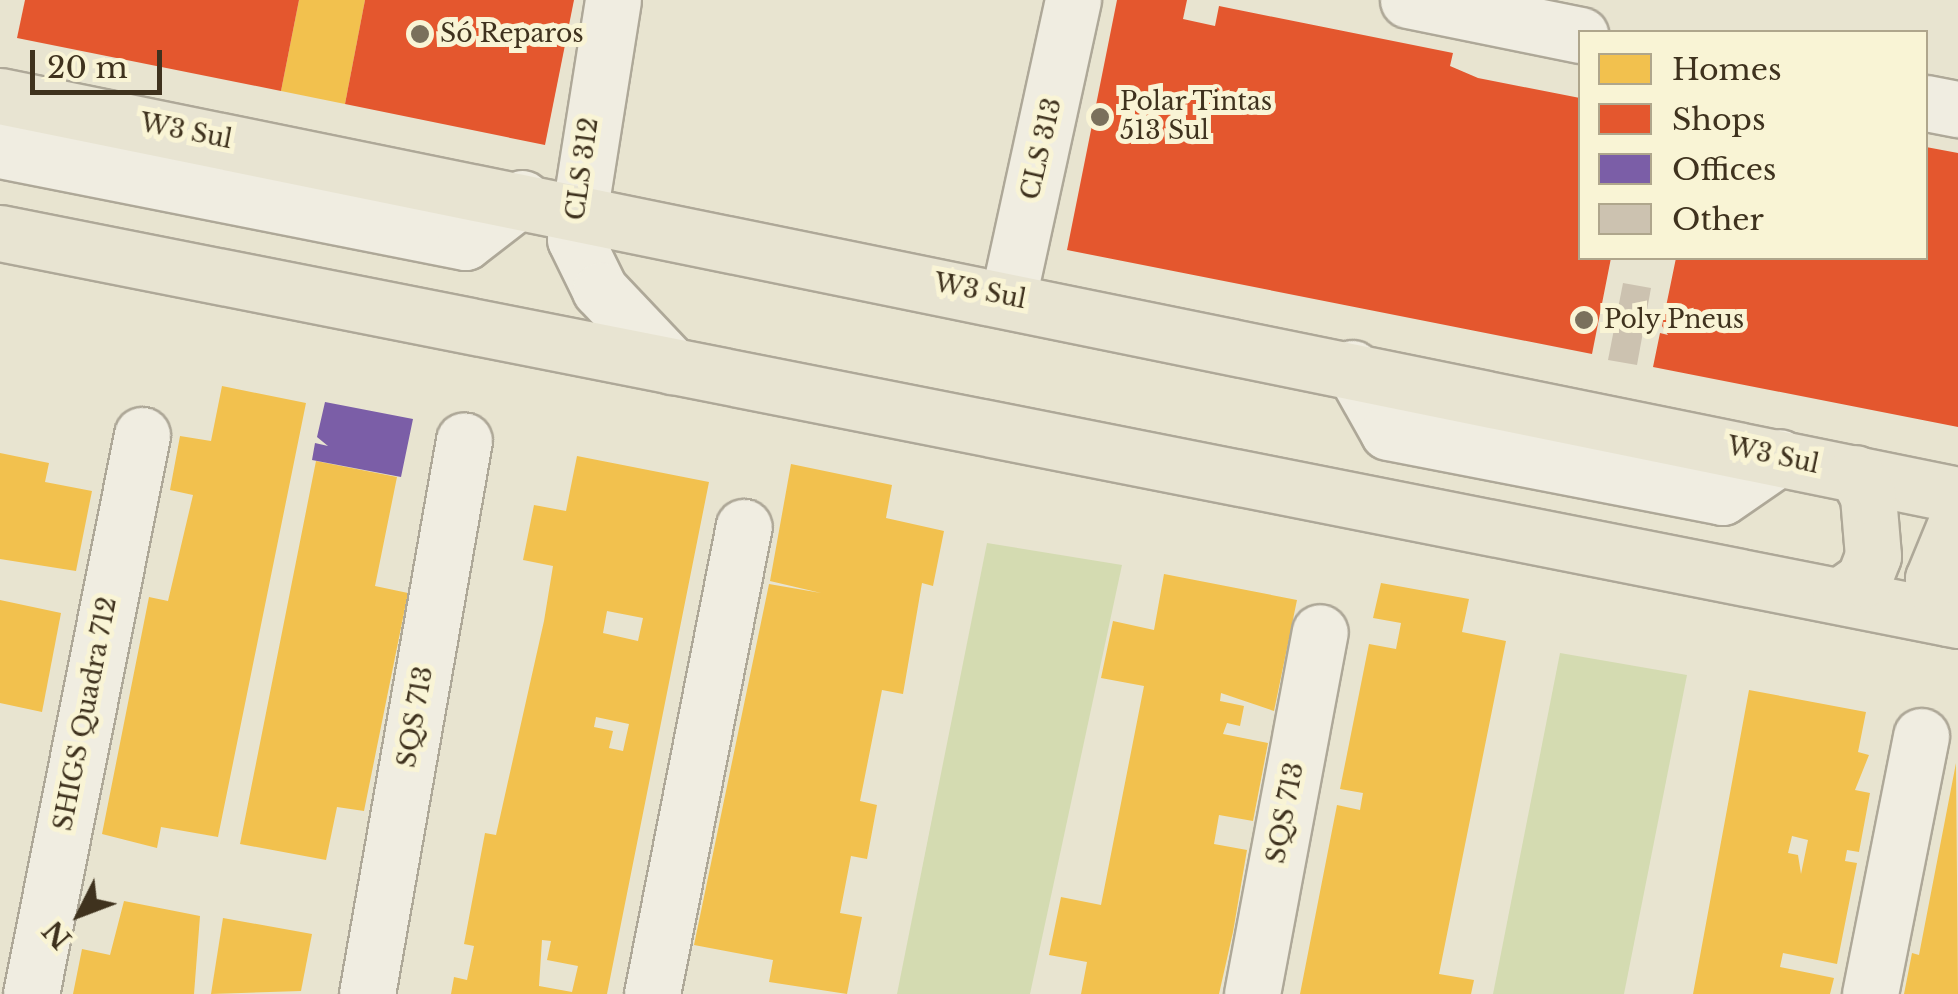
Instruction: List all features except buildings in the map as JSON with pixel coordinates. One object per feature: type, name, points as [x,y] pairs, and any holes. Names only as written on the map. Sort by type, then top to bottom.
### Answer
[{"type":"main road","name":"W3 Sul","points":[[0,96],[574,208],[1958,494]]},
{"type":"main road","points":[[0,233],[1953,619]]},
{"type":"main road","points":[[1840,596],[1864,579],[1873,556],[1868,496],[1855,473]]},
{"type":"main road","points":[[1953,619],[1933,579],[1942,539],[1958,518]]},
{"type":"street","name":"CLS 312","points":[[613,0],[574,208],[588,272],[672,366]]},
{"type":"street","name":"CLS 313","points":[[1008,298],[1073,0]]},
{"type":"street","points":[[1408,0],[1578,34]]},
{"type":"street","points":[[1928,103],[1958,109]]},
{"type":"street","points":[[0,150],[465,242],[522,198]]},
{"type":"street","name":"SHIGS Quadra 712","points":[[31,994],[142,435]]},
{"type":"street","name":"SQS 713","points":[[368,994],[464,440]]},
{"type":"street","points":[[652,994],[744,527]]},
{"type":"street","name":"SQS 713","points":[[1252,994],[1320,632]]},
{"type":"street","points":[[1870,994],[1921,736]]},
{"type":"green space","points":[[987,543],[1122,565],[1030,994],[897,994]]},
{"type":"green space","points":[[1560,653],[1687,675],[1624,994],[1493,994]]},
{"type":"place","name":"Só Reparos","points":[[420,34]]},
{"type":"place","name":"Polar Tintas 513 Sul","points":[[1100,117]]},
{"type":"place","name":"Poly Pneus","points":[[1584,320]]}]
